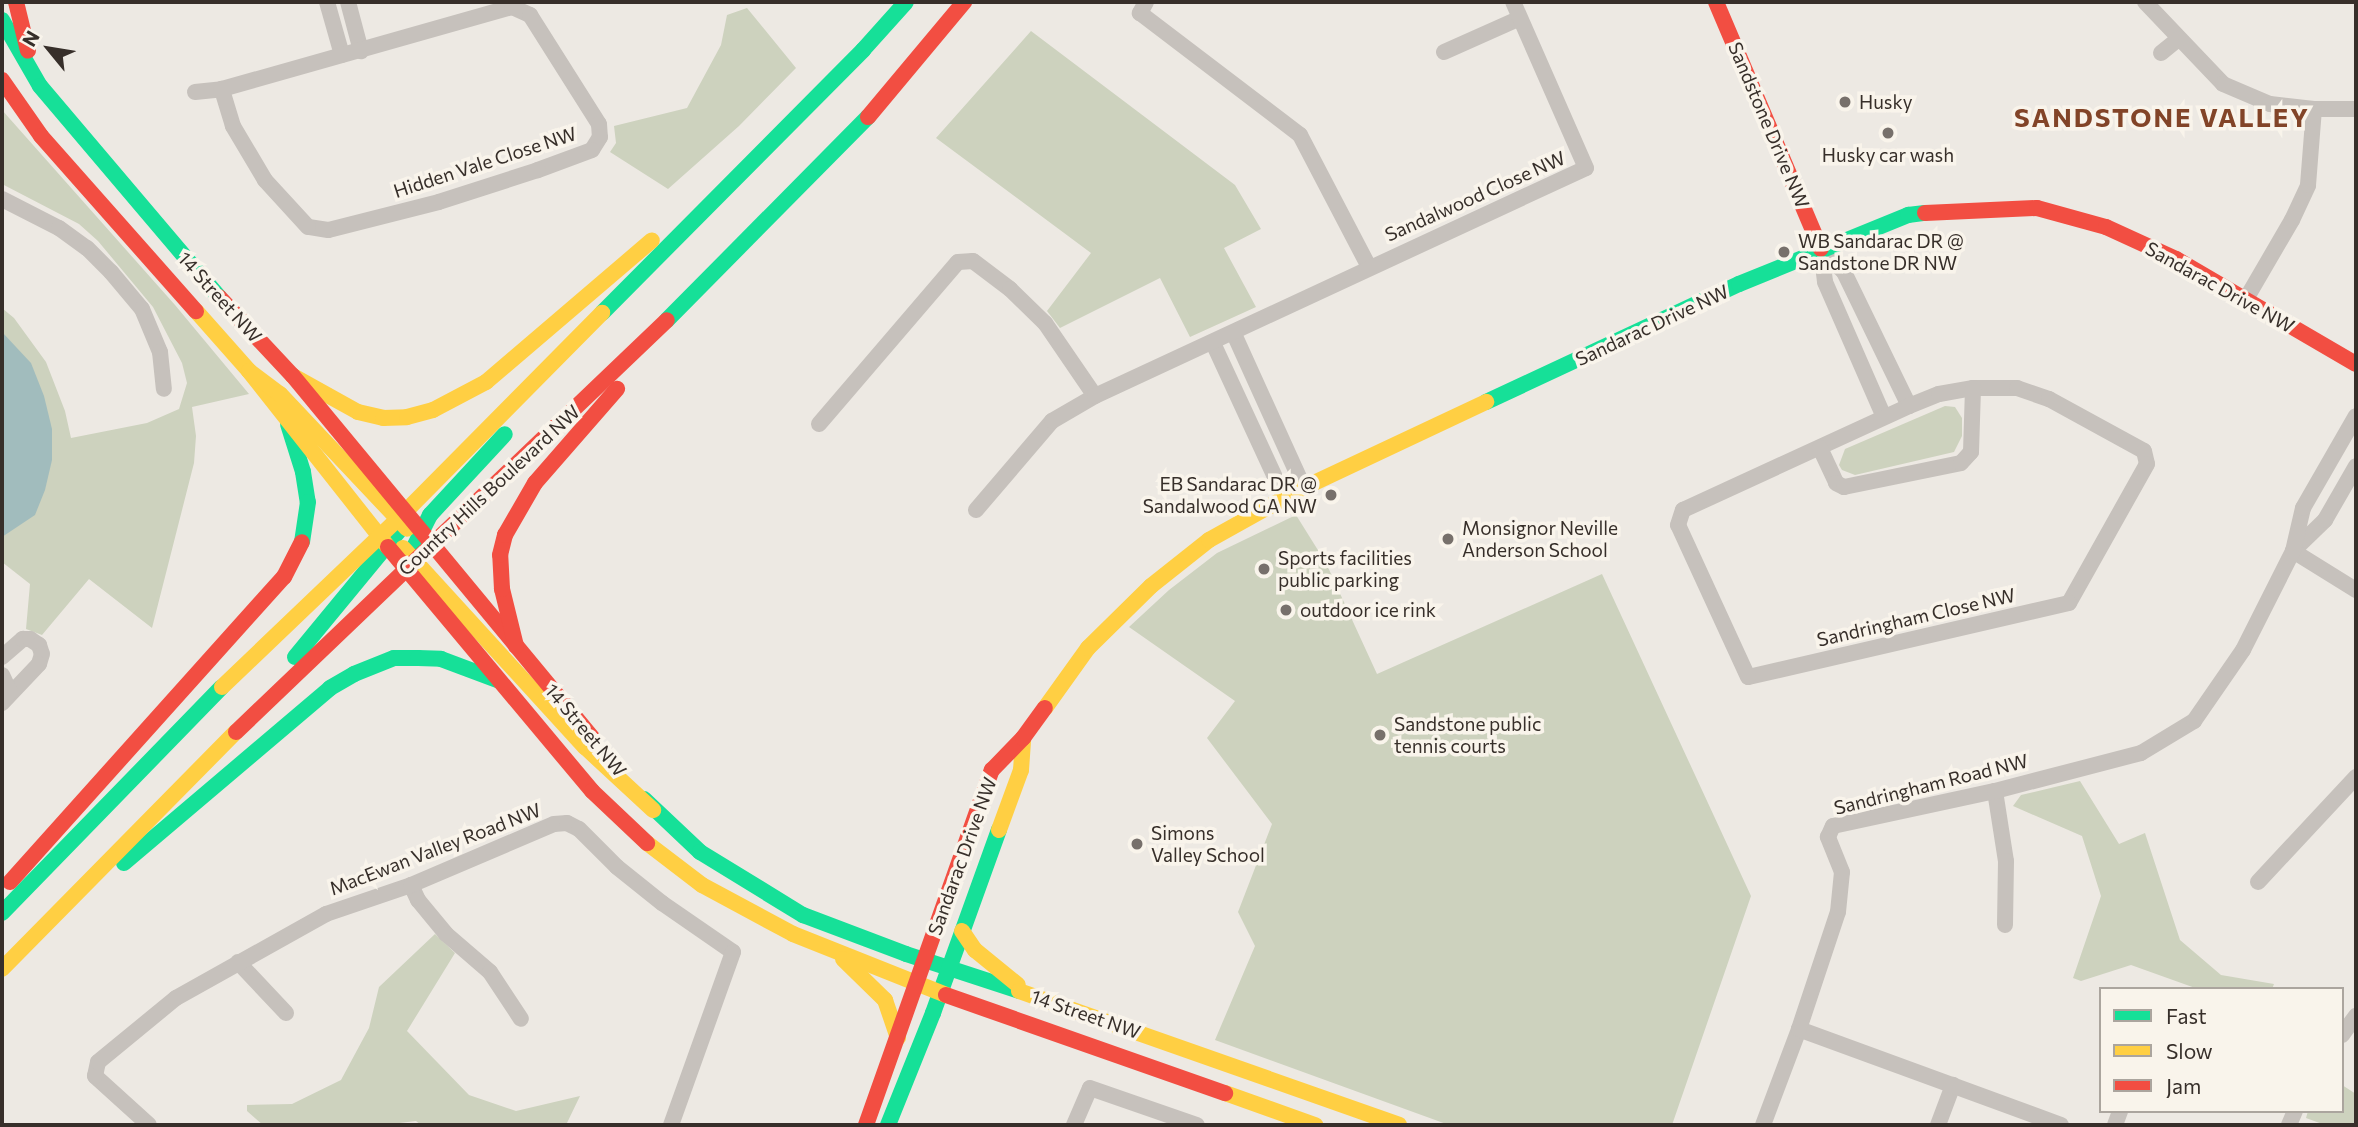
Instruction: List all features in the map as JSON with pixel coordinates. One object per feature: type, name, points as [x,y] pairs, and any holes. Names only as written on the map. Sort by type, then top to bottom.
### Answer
[{"type":"main road","points":[[16,2],[24,41],[40,86]]},
{"type":"main road","points":[[234,734],[402,519],[863,50],[906,2]]},
{"type":"main road","name":"Country Hills Boulevard NW","points":[[2,969],[409,561],[434,544],[720,270],[888,97],[964,2]]},
{"type":"main road","name":"Sandstone Drive NW","points":[[1716,2],[1821,249]]},
{"type":"main road","name":"14 Street NW","points":[[2,20],[40,86],[209,286],[293,376],[402,519],[434,544],[653,810],[700,852],[751,886],[803,915],[1399,1125]]},
{"type":"main road","points":[[293,376],[358,412],[383,418],[407,417],[433,410],[486,382],[623,267],[791,108],[863,50]]},
{"type":"main road","points":[[653,810],[584,747],[409,561],[429,515],[620,312],[805,124],[863,50]]},
{"type":"main road","name":"14 Street NW","points":[[2,80],[41,136],[249,371],[288,424],[385,541],[409,561],[496,680],[592,791],[646,842],[702,885],[793,934],[940,993],[1315,1125]]},
{"type":"main road","name":"Sandarac Drive NW","points":[[866,1125],[992,769],[1023,738],[1088,648],[1151,586],[1209,540],[1284,497],[1739,284],[1908,215],[1970,209],[2037,208],[2106,227],[2176,259],[2356,364]]},
{"type":"main road","points":[[516,646],[502,589],[500,555],[505,535],[521,504],[535,483],[614,393],[703,299],[720,270]]},
{"type":"main road","points":[[249,371],[280,394],[402,519]]},
{"type":"main road","points":[[2,895],[6,886],[284,577],[302,541],[308,502],[303,472],[288,424]]},
{"type":"main road","points":[[2,913],[222,687],[385,541]]},
{"type":"main road","points":[[89,880],[131,860],[292,719],[330,688],[354,674],[394,658],[418,658],[441,659],[496,680]]},
{"type":"main road","name":"Sandarac Drive NW","points":[[888,1125],[940,993],[1021,770],[1023,738]]},
{"type":"main road","points":[[962,931],[975,950],[1028,994]]},
{"type":"main road","points":[[835,950],[885,1000],[898,1038]]},
{"type":"street","points":[[327,2],[342,55]]},
{"type":"street","points":[[348,2],[361,51]]},
{"type":"street","points":[[1146,2],[1140,13],[1300,135],[1369,267]]},
{"type":"street","name":"Sandalwood Close NW","points":[[976,510],[1052,421],[1095,396],[1234,334],[1369,267],[1586,169],[1518,19],[1513,2]]},
{"type":"street","points":[[2145,2],[2223,84],[2270,104],[2314,109],[2356,109]]},
{"type":"street","name":"Hidden Vale Close NW","points":[[195,92],[222,89],[512,6],[530,15],[599,124],[600,137],[592,150],[538,170],[439,202],[328,230],[308,227],[265,180],[233,126],[222,89]]},
{"type":"street","points":[[1444,52],[1518,19]]},
{"type":"street","points":[[2161,53],[2178,39]]},
{"type":"street","points":[[2246,299],[2292,220],[2308,185],[2314,109]]},
{"type":"street","points":[[2,199],[59,228],[87,248],[111,272],[142,309],[160,352],[164,389]]},
{"type":"street","points":[[1821,249],[1844,272],[1909,406]]},
{"type":"street","points":[[1821,249],[1825,282],[1884,417]]},
{"type":"street","points":[[819,424],[958,262],[973,261],[1010,289],[1045,323],[1095,396]]},
{"type":"street","points":[[1234,334],[1304,488]]},
{"type":"street","points":[[1213,343],[1284,497]]},
{"type":"street","points":[[1820,448],[1836,483],[1844,487],[1961,463],[1971,452],[1973,388]]},
{"type":"street","name":"Sandringham Close NW","points":[[1973,388],[2017,388],[2049,399],[2144,451],[2147,464],[2069,603],[1748,677],[1678,525],[1684,510],[1909,406],[1940,394],[1973,388]]},
{"type":"street","name":"Sandringham Road NW","points":[[1799,1029],[1838,912],[1842,872],[1828,837],[1833,827],[1995,791],[2141,752],[2194,721],[2243,650],[2292,551],[2303,508],[2356,416]]},
{"type":"street","name":"Sandringham Road NW","points":[[2292,551],[2325,520],[2356,466]]},
{"type":"street","points":[[2292,551],[2356,590]]},
{"type":"street","points":[[2,657],[23,639],[30,639],[39,645],[41,654],[39,664],[6,698]]},
{"type":"street","points":[[2,675],[6,698]]},
{"type":"street","points":[[2258,882],[2356,777]]},
{"type":"street","points":[[1995,791],[2006,861],[2005,925]]},
{"type":"street","name":"MacEwan Valley Road NW","points":[[149,1125],[95,1076],[98,1062],[176,998],[326,914],[411,885],[554,824],[567,823],[579,829],[618,867],[662,903],[733,951],[671,1125]]},
{"type":"street","points":[[411,885],[418,900],[446,934],[490,972],[521,1019]]},
{"type":"street","points":[[238,962],[286,1013]]},
{"type":"street","points":[[2344,1032],[2356,1016]]},
{"type":"street","points":[[1762,1125],[1799,1029],[2061,1125]]},
{"type":"street","points":[[1938,1125],[1953,1085]]},
{"type":"street","points":[[1074,1125],[1090,1088],[1198,1125]]},
{"type":"green space","points":[[747,8],[796,68],[739,126],[668,189],[610,152],[616,143],[614,126],[687,108],[721,45],[727,15]]},
{"type":"green space","points":[[1031,31],[1235,185],[1261,229],[1224,248],[1256,307],[1190,337],[1160,278],[1060,328],[1047,311],[1091,253],[936,138]]},
{"type":"green space","points":[[2,110],[175,305],[249,394],[192,407],[196,436],[194,463],[152,628],[89,579],[42,635],[26,629],[30,584],[2,562],[2,308],[14,318],[46,362],[65,411],[71,438],[147,423],[179,409],[187,383],[182,363],[153,307],[98,241],[79,224],[2,184]]},
{"type":"green space","points":[[1945,406],[1955,407],[1962,418],[1962,436],[1954,452],[1855,475],[1842,470],[1839,465],[1845,449]]},
{"type":"green space","points":[[1296,515],[1326,563],[1377,674],[1602,574],[1751,896],[1672,1125],[1449,1125],[1215,1040],[1255,946],[1238,912],[1272,824],[1207,738],[1235,701],[1129,627],[1169,590],[1217,553]]},
{"type":"green space","points":[[2080,781],[2119,844],[2145,833],[2180,940],[2221,975],[2274,984],[2273,987],[2192,987],[2131,965],[2081,981],[2073,978],[2101,896],[2082,836],[2013,806],[2021,795]]},
{"type":"green space","points":[[435,934],[455,953],[407,1031],[469,1095],[516,1111],[580,1096],[566,1125],[421,1125],[416,1121],[383,1125],[263,1125],[247,1111],[247,1105],[292,1104],[341,1080],[369,1028],[379,987]]},
{"type":"green space","points":[[2344,1086],[2356,1094],[2356,1125],[2325,1125],[2306,1118],[2307,1113],[2344,1113]]},
{"type":"water","points":[[2,332],[31,363],[44,396],[52,429],[52,460],[45,490],[35,515],[2,537]]},
{"type":"traffic: fast","points":[[602,313],[863,50],[906,2]]},
{"type":"traffic: fast","points":[[2,20],[40,86],[219,297]]},
{"type":"traffic: fast","points":[[667,320],[868,117]]},
{"type":"traffic: fast","points":[[1486,402],[1739,284],[1908,215],[1925,213]]},
{"type":"traffic: fast","points":[[288,424],[303,472],[308,502],[302,542]]},
{"type":"traffic: fast","points":[[405,565],[430,515],[505,434]]},
{"type":"traffic: fast","points":[[295,657],[399,531]]},
{"type":"traffic: fast","points":[[124,863],[330,688],[354,674],[394,658],[418,658],[441,659],[497,680]]},
{"type":"traffic: fast","points":[[2,913],[222,687]]},
{"type":"traffic: fast","points":[[644,799],[700,852],[803,915],[906,954],[1019,991]]},
{"type":"traffic: fast","points":[[888,1125],[933,1013],[999,830]]},
{"type":"traffic: slow","points":[[293,376],[358,412],[383,418],[407,417],[433,410],[486,382],[652,240]]},
{"type":"traffic: slow","points":[[196,311],[249,371],[388,547]]},
{"type":"traffic: slow","points":[[222,687],[406,511],[602,313]]},
{"type":"traffic: slow","points":[[249,371],[280,394],[407,529]]},
{"type":"traffic: slow","points":[[1045,708],[1088,648],[1151,586],[1209,540],[1299,490],[1486,402]]},
{"type":"traffic: slow","points":[[403,548],[585,747],[653,810]]},
{"type":"traffic: slow","points":[[2,969],[236,732]]},
{"type":"traffic: slow","points":[[999,830],[1021,770],[1023,738]]},
{"type":"traffic: slow","points":[[647,843],[702,885],[793,934],[946,995]]},
{"type":"traffic: slow","points":[[962,931],[975,950],[1018,985]]},
{"type":"traffic: slow","points":[[843,959],[885,1000],[898,1038]]},
{"type":"traffic: slow","points":[[1019,991],[1399,1125]]},
{"type":"traffic: slow","points":[[1225,1093],[1315,1125]]},
{"type":"traffic: jam","points":[[16,2],[28,51]]},
{"type":"traffic: jam","points":[[868,117],[964,2]]},
{"type":"traffic: jam","points":[[1716,2],[1821,249]]},
{"type":"traffic: jam","points":[[2,80],[41,136],[196,311]]},
{"type":"traffic: jam","points":[[1925,213],[2037,208],[2106,227],[2176,259],[2356,364]]},
{"type":"traffic: jam","points":[[219,297],[293,376],[593,739]]},
{"type":"traffic: jam","points":[[236,732],[667,320]]},
{"type":"traffic: jam","points":[[516,646],[502,589],[500,555],[505,535],[535,483],[617,389]]},
{"type":"traffic: jam","points":[[10,882],[284,577],[302,542]]},
{"type":"traffic: jam","points":[[388,547],[592,791],[647,843]]},
{"type":"traffic: jam","points":[[866,1125],[992,770],[1023,738],[1045,708]]},
{"type":"traffic: jam","points":[[946,995],[1225,1093]]},
{"type":"place","name":"Husky","points":[[1845,102]]},
{"type":"place","name":"Husky car wash","points":[[1888,133]]},
{"type":"place","name":"WB Sandarac DR @ Sandstone DR NW","points":[[1784,252]]},
{"type":"place","name":"EB Sandarac DR @ Sandalwood GA NW","points":[[1331,495]]},
{"type":"place","name":"Monsignor Neville Anderson School","points":[[1448,539]]},
{"type":"place","name":"Sports facilities public parking","points":[[1264,569]]},
{"type":"place","name":"outdoor ice rink","points":[[1286,610]]},
{"type":"place","name":"Sandstone public tennis courts","points":[[1380,735]]},
{"type":"place","name":"Simons Valley School","points":[[1137,844]]},
{"type":"district","name":"SANDSTONE VALLEY","points":[[2162,117]]}]
